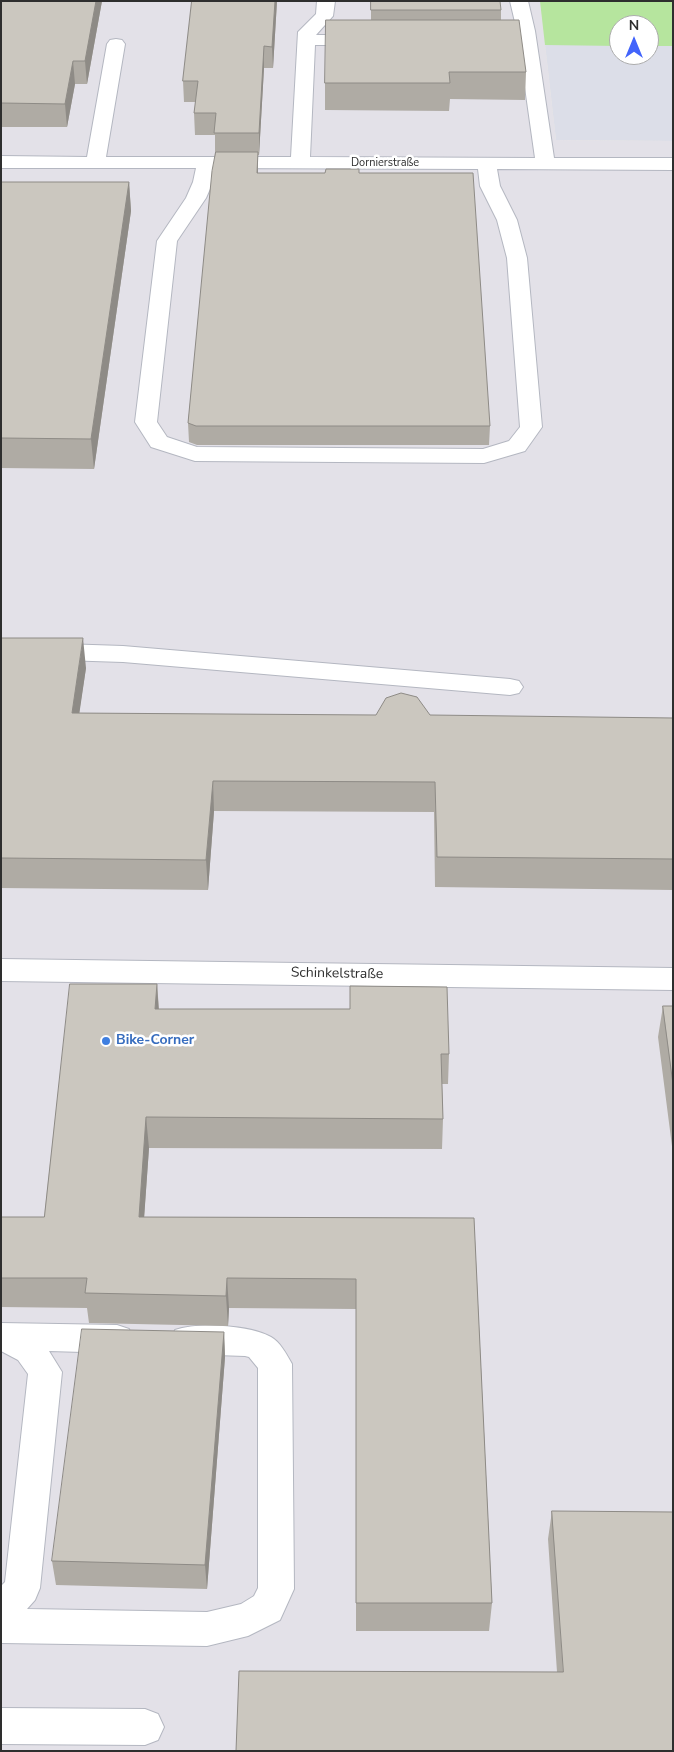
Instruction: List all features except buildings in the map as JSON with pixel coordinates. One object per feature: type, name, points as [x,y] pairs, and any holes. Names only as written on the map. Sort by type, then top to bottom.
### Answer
[{"type":"street","points":[[300,163],[307,32],[324,16],[326,1]]},
{"type":"street","points":[[520,1],[545,164]]},
{"type":"street","points":[[504,22],[526,31]]},
{"type":"street","points":[[316,23],[336,23]]},
{"type":"street","points":[[470,40],[526,31]]},
{"type":"street","points":[[306,40],[383,40]]},
{"type":"street","points":[[96,162],[116,44]]},
{"type":"street","name":"Dornierstraße","points":[[1,162],[673,164]]},
{"type":"street","points":[[206,162],[203,183],[167,241],[146,422],[159,442],[194,454],[484,456],[517,446],[531,427],[517,258],[507,220],[490,186],[487,164]]},
{"type":"street","points":[[1,650],[124,654],[510,687]]},
{"type":"street","name":"Schinkelstraße","points":[[1,970],[673,978]]},
{"type":"street","points":[[1,1626],[207,1629],[248,1619],[267,1608],[276,1589],[275,1364],[260,1346],[245,1342],[2,1336]]},
{"type":"street","points":[[1,1612],[22,1588],[45,1372],[30,1350],[2,1336]]},
{"type":"street","points":[[1,1726],[145,1727]]},
{"type":"shaded area","points":[[1,1],[540,1],[556,140],[673,141],[673,1751],[1,1751]]},
{"type":"shaded area","points":[[540,1],[673,1],[673,141],[556,140]]},
{"type":"green space","points":[[540,1],[673,1],[673,46],[659,46],[659,15],[609,15],[609,46],[545,45]]},
{"type":"place","name":"Bike-Corner","points":[[106,1041]]}]
